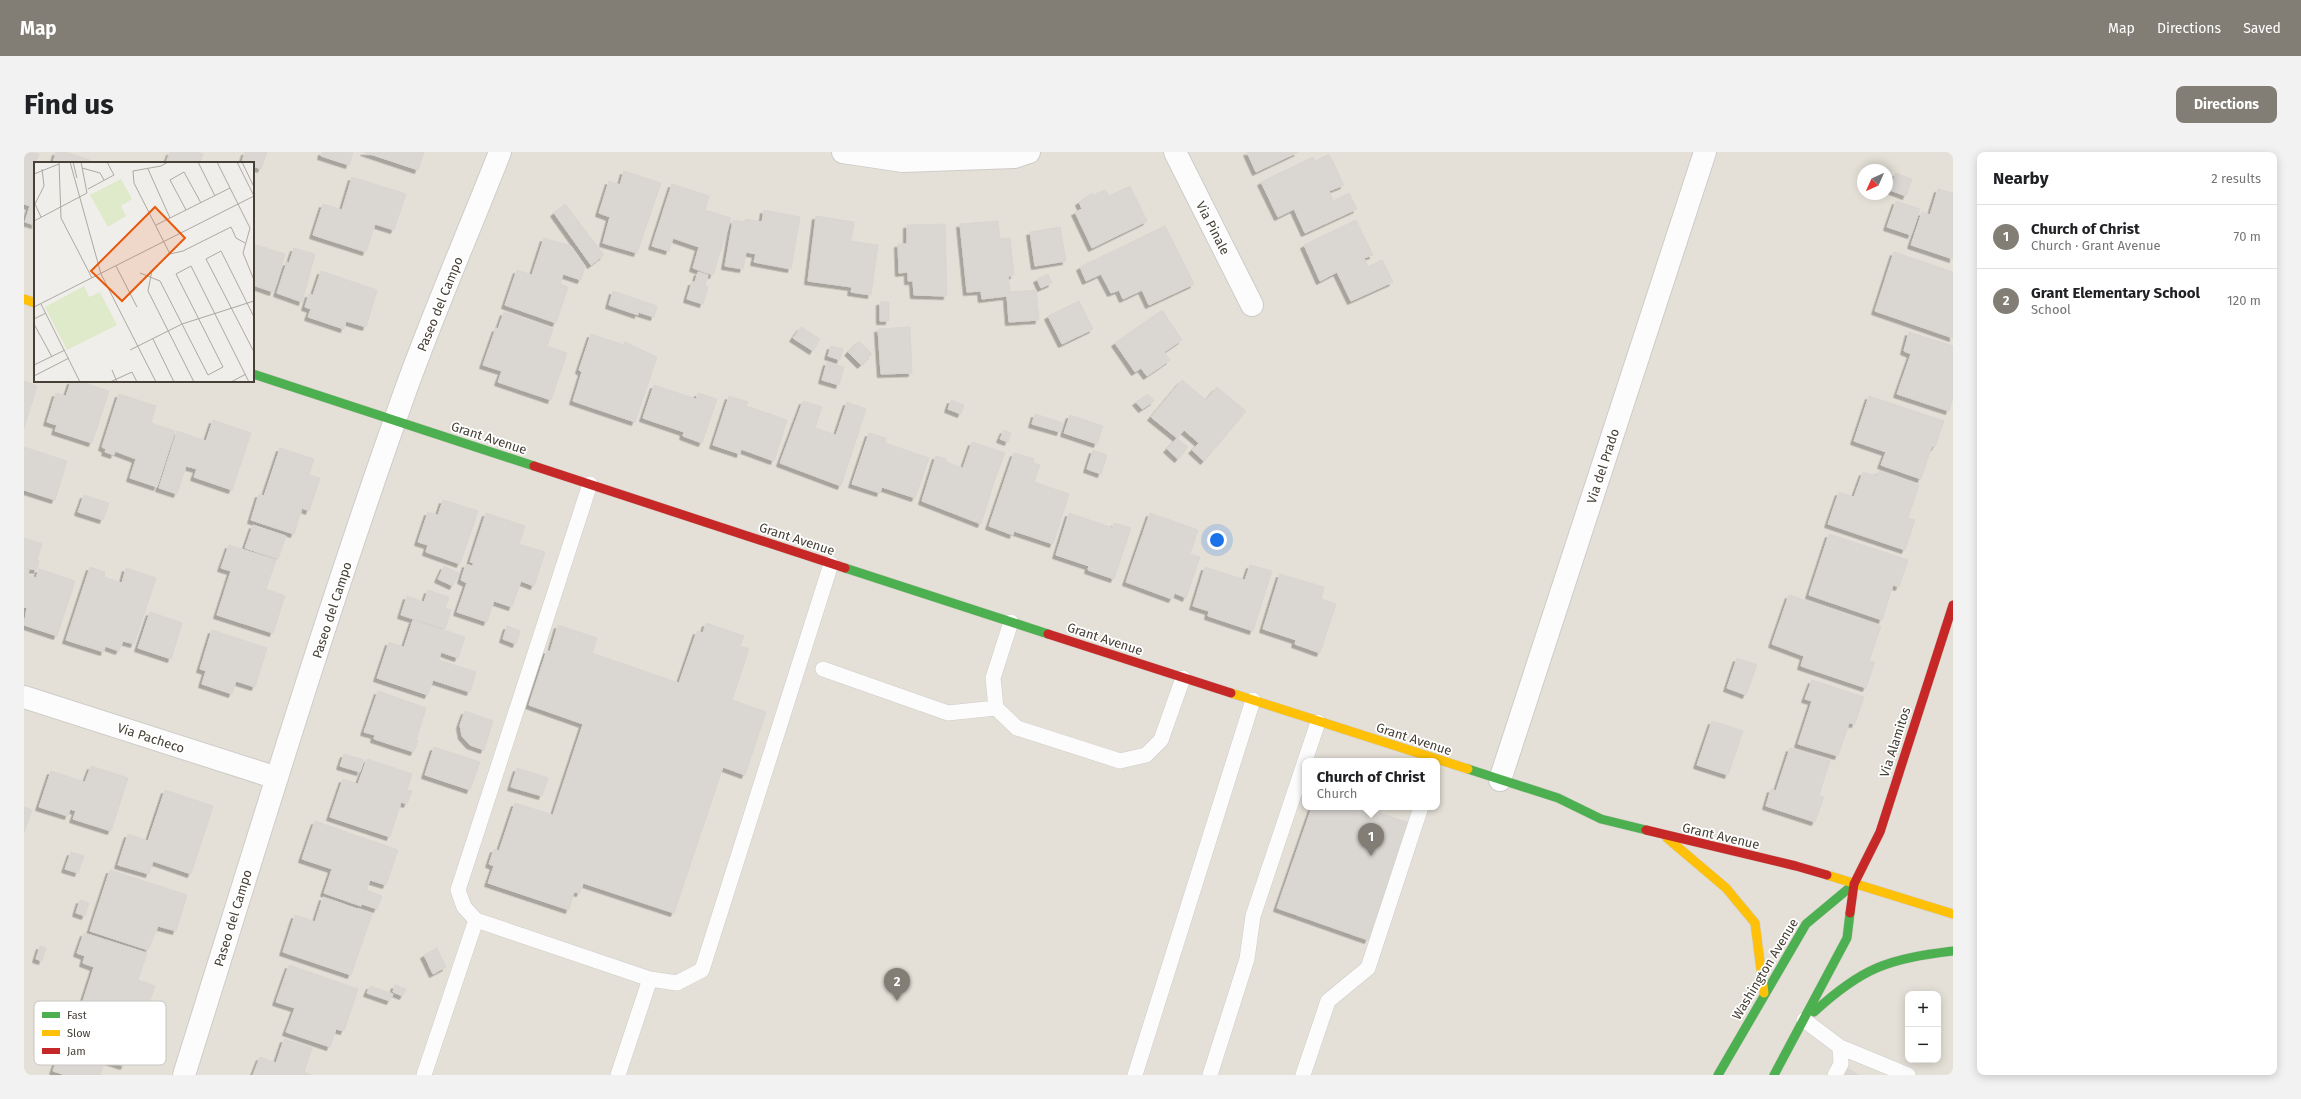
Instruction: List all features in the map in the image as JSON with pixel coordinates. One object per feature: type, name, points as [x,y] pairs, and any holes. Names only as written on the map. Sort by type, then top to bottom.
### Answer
[{"type":"main road","points":[[24,300],[34,303]]},
{"type":"main road","name":"Grant Avenue","points":[[254,374],[1428,758]]},
{"type":"main road","name":"Via Alamitos","points":[[1854,884],[1880,832],[1953,605]]},
{"type":"main road","name":"Grant Avenue","points":[[1440,762],[1558,798],[1601,819],[1664,836],[1796,866],[1953,914]]},
{"type":"main road","points":[[1664,836],[1738,899],[1751,916],[1755,923],[1764,993]]},
{"type":"main road","points":[[1774,1075],[1847,938],[1854,884]]},
{"type":"main road","name":"Washington Avenue","points":[[1718,1075],[1764,993],[1806,924],[1854,884]]},
{"type":"main road","points":[[1804,1020],[1847,982],[1864,973],[1882,965],[1921,955],[1953,951]]},
{"type":"street","name":"Paseo del Campo","points":[[184,1075],[277,778],[395,420],[500,152]]},
{"type":"street","points":[[843,152],[903,161],[1014,157],[1029,152]]},
{"type":"street","name":"Via Pinale","points":[[1175,152],[1252,305]]},
{"type":"street","name":"Via del Prado","points":[[1500,780],[1705,152]]},
{"type":"street","name":"Via Pacheco","points":[[24,698],[277,778]]},
{"type":"lane","points":[[590,484],[458,890],[464,907],[476,920],[650,979],[678,983],[702,970],[831,564]]},
{"type":"lane","points":[[1011,622],[993,678],[996,708],[1017,728],[1120,761],[1146,755],[1161,740],[1183,678]]},
{"type":"lane","points":[[823,669],[948,713],[996,708]]},
{"type":"lane","points":[[1135,1075],[1253,700]]},
{"type":"lane","points":[[1306,758],[1318,722]]},
{"type":"lane","points":[[1210,1075],[1247,959],[1253,916],[1302,770]]},
{"type":"lane","points":[[1302,1075],[1328,1001],[1368,968],[1420,810]]},
{"type":"lane","points":[[424,1075],[476,920]]},
{"type":"lane","points":[[618,1075],[650,979]]},
{"type":"lane","points":[[1804,1020],[1840,1047],[1908,1075]]},
{"type":"lane","points":[[1835,1075],[1841,1064],[1840,1047]]},
{"type":"shaded area","points":[[24,152],[1953,152],[1953,1075],[24,1075]]},
{"type":"building","points":[[24,152],[39,154],[35,162],[34,162],[34,225],[25,222],[30,206],[24,204]]},
{"type":"building","points":[[56,152],[65,152],[90,160],[89,162],[53,162]]},
{"type":"building","points":[[170,152],[197,152],[203,154],[200,162],[166,162]]},
{"type":"building","points":[[245,152],[267,152],[261,169],[254,166],[254,162],[242,162]]},
{"type":"building","points":[[322,152],[353,152],[349,165],[321,156]]},
{"type":"building","points":[[364,152],[424,152],[418,170]]},
{"type":"building","points":[[1247,152],[1298,152],[1256,172]]},
{"type":"building","points":[[1329,154],[1344,185],[1329,191],[1333,201],[1349,193],[1357,209],[1305,233],[1294,209],[1278,217],[1261,182],[1313,157],[1315,161]]},
{"type":"building","points":[[624,171],[661,183],[637,253],[603,243],[610,217],[599,213],[609,181],[620,185]]},
{"type":"building","points":[[1896,173],[1912,179],[1906,196],[1893,191],[1893,182]]},
{"type":"building","points":[[352,177],[406,194],[394,230],[375,224],[366,252],[313,235],[323,204],[342,210]]},
{"type":"building","points":[[672,184],[709,196],[705,210],[731,218],[713,275],[693,268],[699,247],[673,238],[669,251],[652,246]]},
{"type":"building","points":[[1130,186],[1147,221],[1092,248],[1075,212],[1082,209],[1079,202],[1092,193],[1093,195],[1105,190],[1109,196]]},
{"type":"building","points":[[1938,189],[1953,193],[1953,259],[1911,245],[1922,212],[1930,215]]},
{"type":"building","points":[[1896,201],[1920,209],[1911,235],[1887,227]]},
{"type":"building","points":[[565,204],[604,255],[591,265],[554,213]]},
{"type":"building","points":[[764,210],[800,217],[791,269],[754,262],[756,254],[746,252],[743,269],[725,266],[733,220],[745,222],[745,219],[762,222]]},
{"type":"building","points":[[816,216],[854,222],[851,241],[878,245],[871,295],[851,292],[852,287],[808,281]]},
{"type":"building","points":[[1356,220],[1373,255],[1364,258],[1368,267],[1382,260],[1393,282],[1351,301],[1337,272],[1320,281],[1304,245]]},
{"type":"building","points":[[998,221],[1000,239],[1010,238],[1014,275],[1008,276],[1010,292],[1036,290],[1039,320],[1009,322],[1007,296],[982,299],[981,291],[967,292],[960,224]]},
{"type":"building","points":[[945,224],[947,296],[914,295],[913,281],[908,281],[908,272],[899,273],[898,244],[907,244],[907,225]]},
{"type":"building","points":[[1165,226],[1194,284],[1149,305],[1142,290],[1123,299],[1119,290],[1111,293],[1101,274],[1086,281],[1080,267]]},
{"type":"building","points":[[1060,227],[1066,261],[1035,266],[1030,232]]},
{"type":"building","points":[[544,238],[571,246],[585,266],[581,280],[563,274],[560,284],[568,287],[556,323],[505,305],[517,270],[532,275]]},
{"type":"building","points":[[254,244],[285,254],[273,292],[254,285]]},
{"type":"building","points":[[294,248],[315,254],[302,302],[277,293],[287,262],[289,263]]},
{"type":"building","points":[[1894,252],[1953,272],[1953,338],[1875,311]]},
{"type":"building","points":[[321,271],[377,290],[366,327],[346,321],[344,329],[308,317],[311,309],[305,307],[309,294],[313,295]]},
{"type":"building","points":[[698,272],[708,275],[705,286],[708,287],[703,304],[687,299],[692,282],[695,282]]},
{"type":"building","points":[[1048,274],[1052,283],[1041,288],[1037,279]]},
{"type":"building","points":[[613,291],[657,306],[654,317],[638,312],[638,315],[609,305]]},
{"type":"building","points":[[1079,301],[1093,329],[1062,344],[1048,316]]},
{"type":"building","points":[[880,302],[889,302],[889,321],[880,321]]},
{"type":"building","points":[[1162,310],[1182,340],[1164,352],[1170,360],[1147,376],[1141,368],[1135,372],[1115,343]]},
{"type":"building","points":[[504,312],[553,329],[547,346],[567,353],[551,400],[498,382],[502,371],[483,365],[496,328],[498,329]]},
{"type":"building","points":[[801,327],[820,339],[813,351],[793,338]]},
{"type":"building","points":[[910,327],[912,373],[881,374],[878,329]]},
{"type":"building","points":[[1909,332],[1953,346],[1953,398],[1949,411],[1897,394],[1911,354],[1904,351]]},
{"type":"building","points":[[591,334],[624,345],[625,342],[657,357],[635,422],[573,401],[582,372],[579,370]]},
{"type":"building","points":[[859,341],[872,354],[861,365],[848,352]]},
{"type":"building","points":[[831,346],[843,349],[840,360],[828,356]]},
{"type":"building","points":[[827,362],[844,367],[839,385],[822,380]]},
{"type":"building","points":[[1182,380],[1206,400],[1217,387],[1246,411],[1204,461],[1192,450],[1199,443],[1184,430],[1177,438],[1151,417]]},
{"type":"building","points":[[24,381],[37,386],[24,428]]},
{"type":"building","points":[[71,382],[81,382],[109,391],[92,443],[55,431],[57,425],[47,422],[56,393],[66,396]]},
{"type":"building","points":[[654,385],[696,399],[698,393],[717,399],[702,443],[683,436],[684,432],[643,418]]},
{"type":"building","points":[[119,394],[156,406],[151,423],[175,431],[157,487],[130,478],[136,459],[115,451],[114,455],[105,452],[106,449],[102,447]]},
{"type":"building","points":[[1148,394],[1154,401],[1142,409],[1136,402]]},
{"type":"building","points":[[729,396],[748,402],[746,406],[787,420],[774,461],[741,449],[740,454],[713,445]]},
{"type":"building","points":[[1869,396],[1944,421],[1935,447],[1932,446],[1921,479],[1881,465],[1886,452],[1854,441]]},
{"type":"building","points":[[951,400],[964,405],[961,414],[948,409]]},
{"type":"building","points":[[803,401],[822,407],[815,428],[836,435],[847,402],[866,409],[841,486],[780,463]]},
{"type":"building","points":[[1035,414],[1063,423],[1060,432],[1032,424]]},
{"type":"building","points":[[1070,415],[1103,426],[1097,444],[1064,433]]},
{"type":"building","points":[[213,420],[251,433],[232,490],[194,477],[197,469],[186,466],[177,494],[159,488],[177,431],[206,441]]},
{"type":"building","points":[[1004,430],[1011,433],[1008,442],[1000,439]]},
{"type":"building","points":[[869,433],[886,438],[885,443],[929,458],[915,498],[882,487],[880,493],[852,484]]},
{"type":"building","points":[[1177,438],[1188,447],[1178,459],[1167,449]]},
{"type":"building","points":[[972,442],[1005,453],[981,524],[922,501],[936,456],[946,459],[946,462],[963,468]]},
{"type":"building","points":[[24,447],[67,461],[55,500],[24,490]]},
{"type":"building","points":[[280,448],[314,459],[309,475],[320,478],[309,511],[302,508],[294,534],[251,520],[259,494],[264,496]]},
{"type":"building","points":[[1093,450],[1107,455],[1101,474],[1087,469]]},
{"type":"building","points":[[1014,453],[1034,459],[1033,463],[1040,465],[1034,482],[1069,494],[1053,544],[1014,531],[1013,535],[989,526]]},
{"type":"building","points":[[1879,471],[1919,485],[1908,518],[1915,520],[1905,550],[1828,524],[1839,492],[1854,497],[1863,472],[1876,476]]},
{"type":"building","points":[[84,495],[109,503],[103,520],[78,512]]},
{"type":"building","points":[[443,500],[478,511],[460,564],[426,552],[428,545],[418,542],[428,512],[438,515]]},
{"type":"building","points":[[486,513],[525,526],[519,544],[545,552],[534,586],[521,581],[512,607],[494,601],[487,622],[457,612],[467,583],[461,580],[466,564],[472,566],[474,563],[470,562]]},
{"type":"building","points":[[1069,513],[1113,528],[1114,523],[1131,528],[1114,579],[1088,570],[1089,566],[1056,555]]},
{"type":"building","points":[[1150,513],[1198,530],[1190,554],[1200,557],[1186,598],[1175,593],[1172,599],[1126,582]]},
{"type":"building","points":[[253,525],[286,536],[278,559],[245,548]]},
{"type":"building","points":[[1829,534],[1908,560],[1899,587],[1893,585],[1882,620],[1809,595]]},
{"type":"building","points":[[24,538],[42,544],[37,560],[39,561],[37,570],[24,568]]},
{"type":"building","points":[[229,545],[276,560],[266,589],[285,596],[273,633],[217,615],[231,571],[221,568]]},
{"type":"building","points":[[1250,565],[1272,571],[1253,631],[1208,616],[1209,611],[1193,606],[1205,567],[1245,580]]},
{"type":"building","points":[[444,566],[459,573],[453,586],[438,579]]},
{"type":"building","points":[[90,567],[105,572],[104,577],[122,583],[126,568],[156,578],[134,644],[123,641],[119,651],[105,646],[104,652],[66,640]]},
{"type":"building","points":[[24,568],[29,570],[28,575],[36,578],[39,569],[75,581],[57,636],[24,625],[27,608],[24,607]]},
{"type":"building","points":[[1280,574],[1324,587],[1321,599],[1336,604],[1320,653],[1295,644],[1296,640],[1263,629]]},
{"type":"building","points":[[428,590],[449,597],[445,608],[451,610],[445,629],[401,615],[407,596],[424,602]]},
{"type":"building","points":[[1789,595],[1881,626],[1869,661],[1875,662],[1866,688],[1801,666],[1804,656],[1772,644]]},
{"type":"building","points":[[150,612],[182,623],[171,659],[138,648]]},
{"type":"building","points":[[413,620],[465,637],[458,658],[441,652],[439,660],[476,672],[470,692],[433,680],[428,695],[377,678],[389,642],[404,647]]},
{"type":"building","points":[[706,623],[744,636],[740,646],[749,649],[732,700],[766,712],[745,775],[723,767],[674,913],[583,883],[580,893],[574,892],[569,910],[488,883],[494,866],[489,864],[494,849],[499,851],[515,803],[553,815],[583,724],[529,705],[547,650],[550,652],[558,625],[597,638],[592,653],[679,683],[697,631],[703,633]]},
{"type":"building","points":[[507,626],[520,631],[516,644],[503,639]]},
{"type":"building","points":[[212,630],[267,648],[255,687],[236,681],[232,694],[202,684],[206,671],[200,669]]},
{"type":"building","points":[[1737,658],[1757,665],[1746,695],[1727,688]]},
{"type":"building","points":[[1812,680],[1864,697],[1855,724],[1849,723],[1838,756],[1798,744],[1812,701],[1805,699]]},
{"type":"building","points":[[378,691],[426,708],[416,740],[418,740],[414,752],[374,739],[375,735],[364,732]]},
{"type":"building","points":[[465,711],[493,721],[484,750],[470,745],[462,736],[460,725]]},
{"type":"building","points":[[1712,721],[1743,731],[1728,775],[1697,765]]},
{"type":"building","points":[[434,747],[480,762],[470,790],[425,775]]},
{"type":"building","points":[[1790,748],[1830,761],[1819,795],[1824,797],[1815,822],[1766,806],[1771,789],[1776,791]]},
{"type":"building","points":[[344,754],[364,760],[360,772],[340,766]]},
{"type":"building","points":[[367,759],[412,774],[407,790],[412,791],[407,804],[401,802],[390,837],[330,817],[343,779],[358,784]]},
{"type":"building","points":[[91,766],[128,778],[111,831],[73,819],[76,811],[70,809],[68,816],[39,807],[51,771],[85,782]]},
{"type":"building","points":[[517,768],[548,778],[542,796],[511,787]]},
{"type":"building","points":[[165,790],[213,806],[191,874],[153,861],[149,874],[118,865],[128,834],[148,841]]},
{"type":"building","points":[[24,807],[32,810],[24,833]]},
{"type":"building","points":[[1311,810],[1372,810],[1409,823],[1368,940],[1277,908]]},
{"type":"building","points":[[315,821],[398,850],[386,885],[370,880],[361,906],[324,893],[332,869],[302,859]]},
{"type":"building","points":[[71,852],[84,856],[78,873],[65,869]]},
{"type":"building","points":[[110,870],[187,895],[176,931],[158,926],[148,950],[90,931]]},
{"type":"building","points":[[366,890],[382,896],[377,909],[362,904]]},
{"type":"building","points":[[323,897],[372,914],[351,975],[283,952],[295,915],[315,922]]},
{"type":"building","points":[[80,900],[89,903],[85,916],[76,913]]},
{"type":"building","points":[[84,933],[147,953],[138,980],[155,986],[150,1001],[83,1001],[94,967],[83,963],[85,956],[77,953]]},
{"type":"building","points":[[40,946],[46,948],[42,961],[36,959]]},
{"type":"building","points":[[437,948],[446,967],[433,974],[424,955]]},
{"type":"building","points":[[289,965],[358,989],[344,1031],[336,1029],[330,1047],[286,1032],[295,1008],[276,1002]]},
{"type":"building","points":[[395,985],[406,989],[403,996],[393,992]]},
{"type":"building","points":[[370,986],[393,994],[390,1001],[367,993]]},
{"type":"building","points":[[284,1039],[312,1048],[304,1072],[312,1075],[253,1075],[260,1057],[276,1063]]},
{"type":"building","points":[[55,1065],[103,1065],[100,1075],[65,1075],[53,1071]]},
{"type":"building","points":[[1848,1068],[1858,1075],[1843,1075]]},
{"type":"traffic: fast","points":[[254,374],[534,466]]},
{"type":"traffic: fast","points":[[845,568],[1048,634]]},
{"type":"traffic: fast","points":[[1468,769],[1558,798],[1601,819],[1646,830]]},
{"type":"traffic: fast","points":[[1718,1075],[1806,924],[1854,884]]},
{"type":"traffic: fast","points":[[1774,1075],[1847,938],[1850,913]]},
{"type":"traffic: fast","points":[[1814,1012],[1831,997],[1862,975],[1893,962],[1953,951]]},
{"type":"traffic: slow","points":[[24,299],[34,303]]},
{"type":"traffic: slow","points":[[1231,693],[1434,758]]},
{"type":"traffic: slow","points":[[1440,760],[1468,769]]},
{"type":"traffic: slow","points":[[1667,838],[1726,888],[1755,923],[1764,993]]},
{"type":"traffic: slow","points":[[1827,875],[1953,914]]},
{"type":"traffic: jam","points":[[534,466],[845,568]]},
{"type":"traffic: jam","points":[[1850,913],[1854,884],[1880,832],[1953,605]]},
{"type":"traffic: jam","points":[[1048,634],[1231,693]]},
{"type":"traffic: jam","points":[[1646,830],[1796,866],[1827,875]]},
{"type":"place","name":"Church of Christ","points":[[1371,856]]},
{"type":"place","name":"Grant Elementary School","points":[[897,1001]]}]
